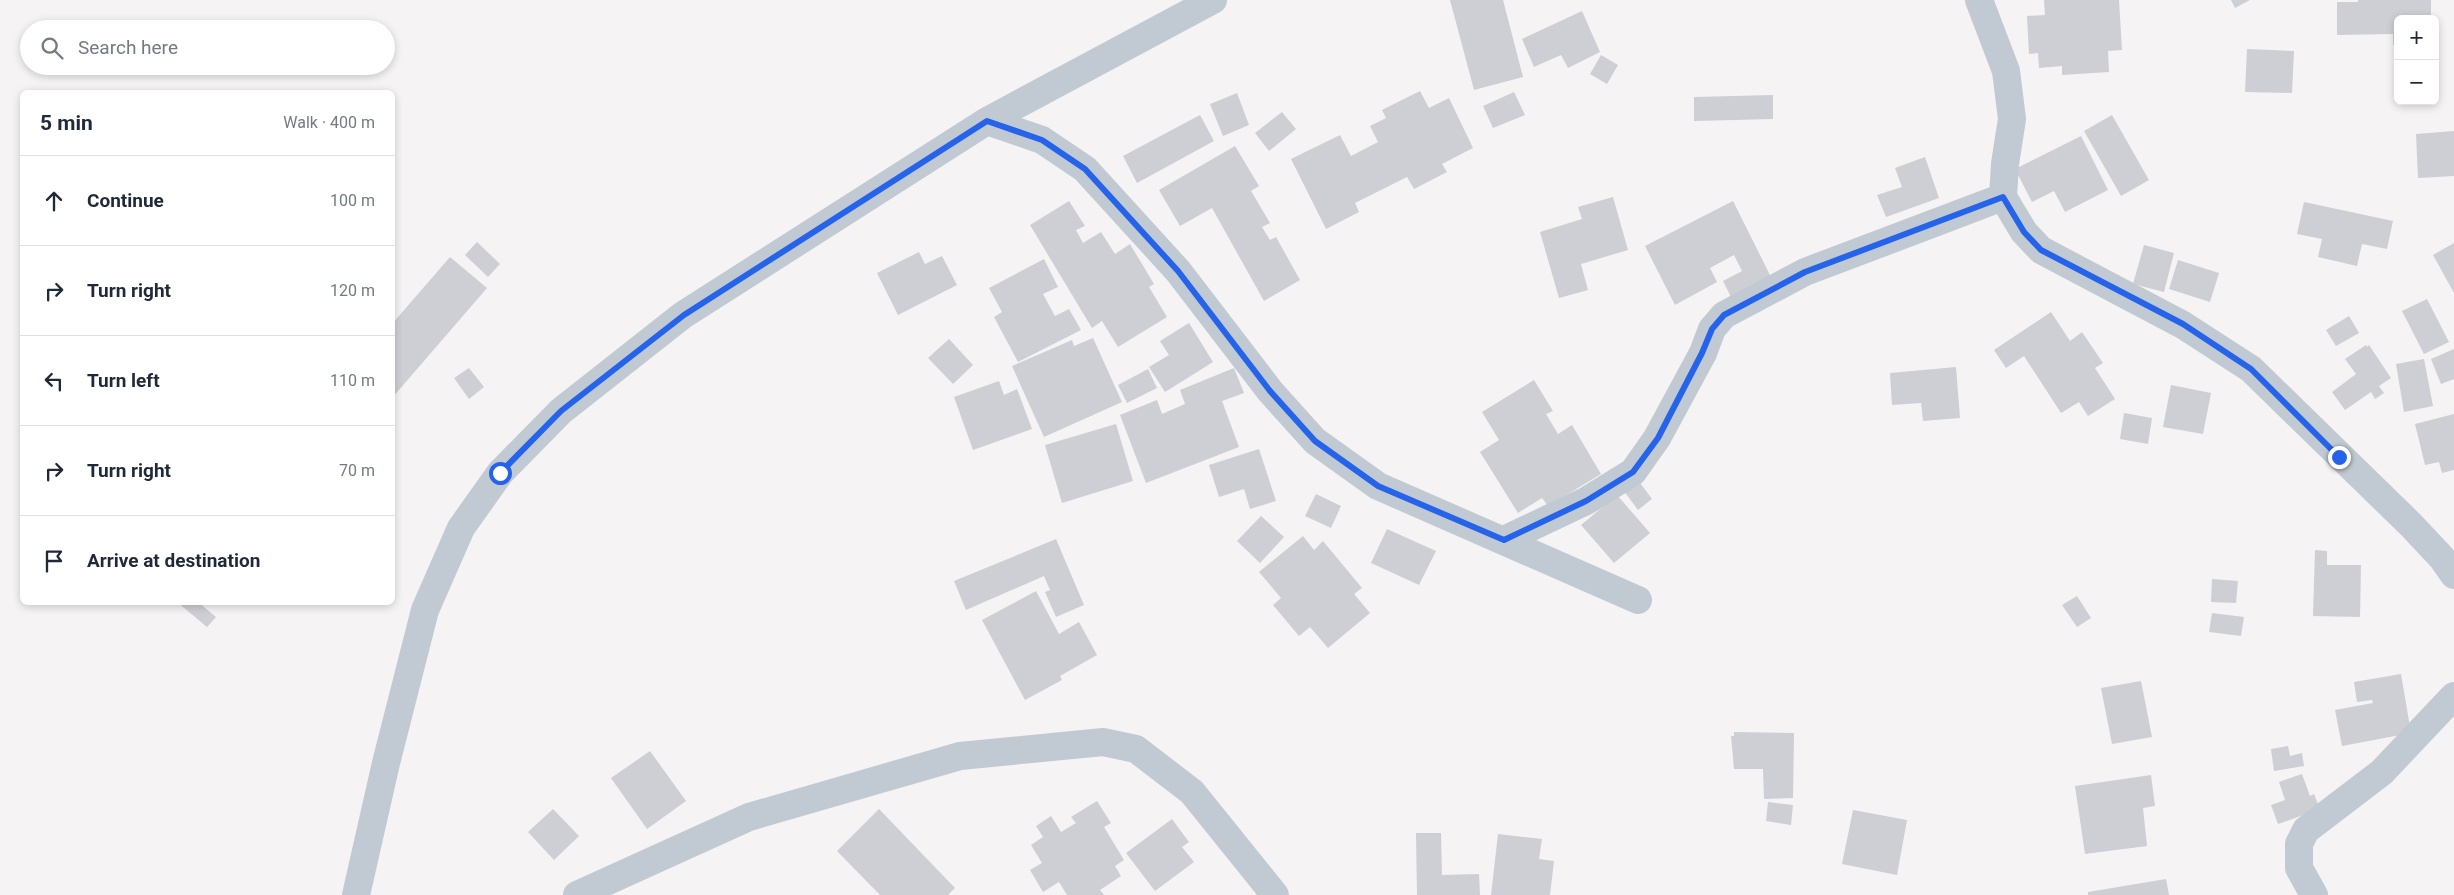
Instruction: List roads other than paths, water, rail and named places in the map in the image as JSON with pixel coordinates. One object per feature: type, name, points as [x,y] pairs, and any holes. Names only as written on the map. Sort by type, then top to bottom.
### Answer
[{"type":"street","points":[[356,895],[386,763],[426,610],[461,528],[500,473],[561,411],[684,315],[987,121],[1213,0]]},
{"type":"street","points":[[1979,0],[2006,71],[2012,119],[2005,164],[2003,197],[2024,232],[2041,250],[2183,324],[2251,369],[2411,525],[2442,558],[2454,575]]},
{"type":"street","points":[[987,121],[1042,140],[1085,169],[1178,271],[1270,391],[1315,441],[1378,486],[1638,600]]},
{"type":"street","points":[[1504,540],[1586,501],[1633,472],[1658,438],[1702,353],[1712,329],[1724,315],[1805,272],[2003,197]]},
{"type":"street","points":[[2314,895],[2299,868],[2299,844],[2306,830],[2382,772],[2454,696]]},
{"type":"street","points":[[577,895],[749,817],[960,756],[1103,742],[1136,749],[1192,792],[1275,895]]}]
